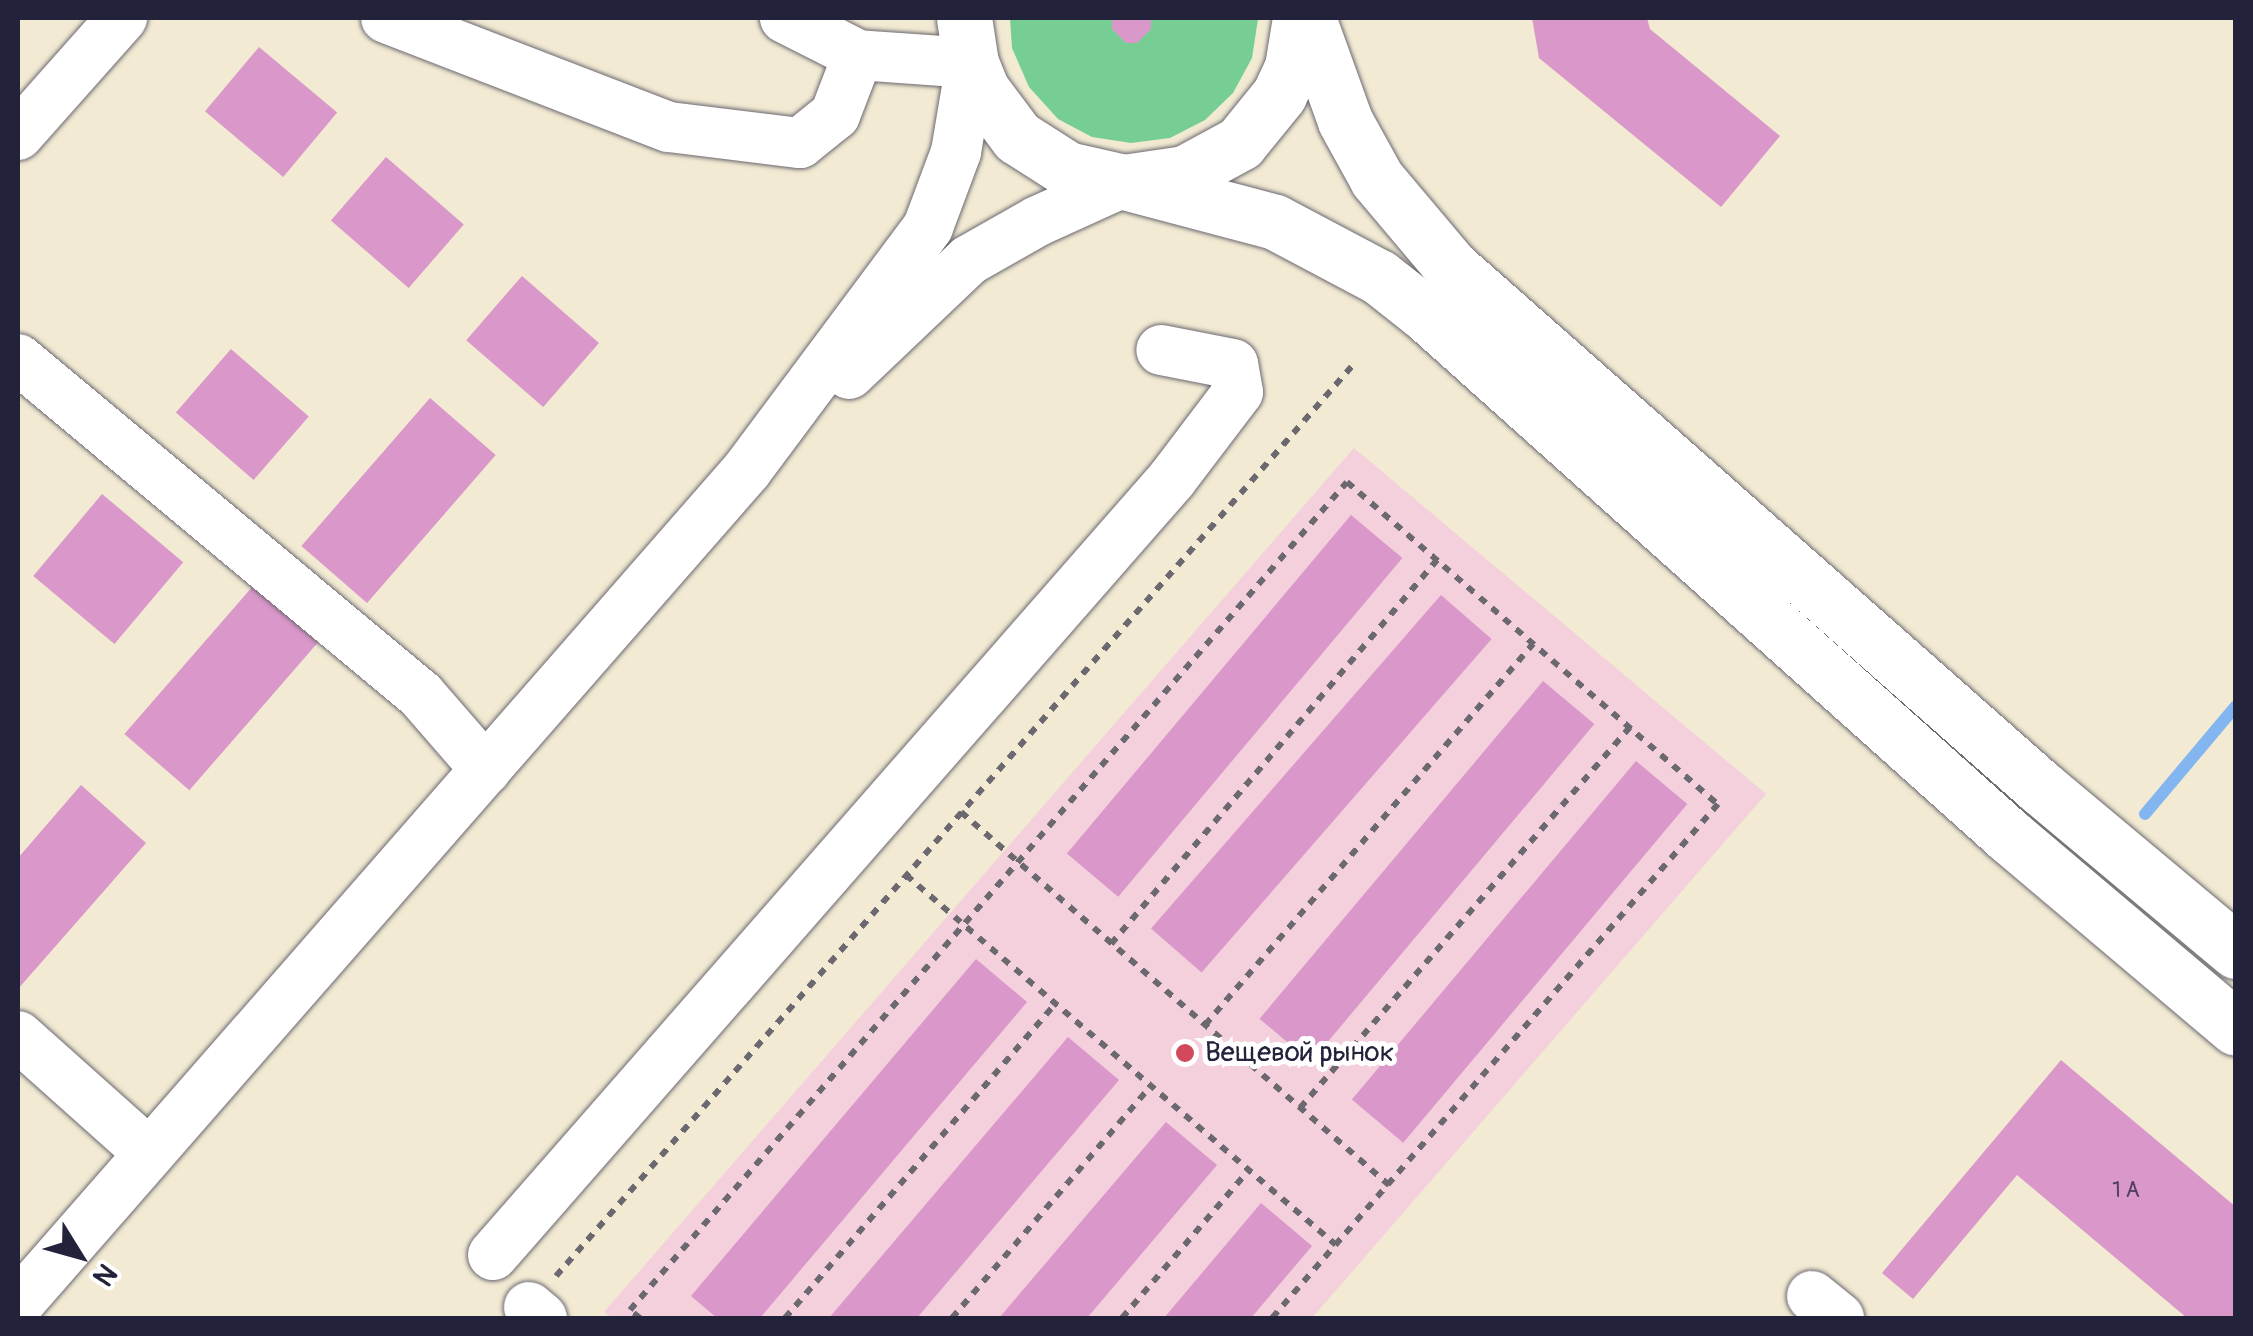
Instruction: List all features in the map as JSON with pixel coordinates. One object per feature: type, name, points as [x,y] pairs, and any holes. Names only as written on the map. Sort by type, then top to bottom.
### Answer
[{"type":"main road","points":[[1124,182],[1185,173],[1240,143],[1280,95],[1292,67],[1300,18]]},
{"type":"main road","points":[[1308,18],[1345,121],[1377,179],[1451,267],[2040,787],[2236,951]]},
{"type":"main road","points":[[968,40],[998,115],[1017,137],[1067,169],[1275,222],[1325,245],[1379,277],[1426,314],[2010,836],[2236,1028]]},
{"type":"street","points":[[18,135],[122,18]]},
{"type":"street","points":[[386,18],[669,127],[800,143],[836,115],[858,56]]},
{"type":"street","points":[[18,1304],[747,470],[928,227],[956,152],[968,40],[858,56],[804,22]]},
{"type":"street","points":[[747,470],[968,260],[1038,221],[1124,182]]},
{"type":"street","points":[[494,1255],[1172,479],[1238,392],[1233,364],[1161,350]]},
{"type":"street","points":[[18,358],[421,695],[486,770]]},
{"type":"street","points":[[18,1036],[150,1153]]},
{"type":"path","points":[[536,1313],[906,875],[1352,366]]},
{"type":"path","points":[[640,1318],[630,1310],[1347,482],[1718,804],[1272,1318]]},
{"type":"path","points":[[1111,944],[1437,560]]},
{"type":"path","points":[[1205,1026],[1534,644]]},
{"type":"path","points":[[1300,1108],[1630,727]]},
{"type":"path","points":[[962,812],[1388,1185]]},
{"type":"path","points":[[906,875],[1336,1245]]},
{"type":"path","points":[[785,1318],[1055,1004]]},
{"type":"path","points":[[952,1318],[1152,1086]]},
{"type":"path","points":[[1122,1318],[1249,1170]]},
{"type":"shaded area","name":"Вещевой рынок","points":[[1354,448],[1766,794],[1312,1318],[612,1318],[604,1312]]},
{"type":"green space","points":[[1010,18],[1258,19],[1252,58],[1233,93],[1205,120],[1170,138],[1131,143],[1092,137],[1058,119],[1029,87],[1012,48]]},
{"type":"building","points":[[1112,18],[1151,18],[1151,29],[1137,43],[1126,43],[1112,29]]},
{"type":"building","points":[[1532,18],[1647,18],[1650,29],[1780,136],[1721,207],[1539,58]]},
{"type":"building","points":[[259,47],[337,113],[283,177],[205,111]]},
{"type":"building","points":[[386,157],[464,225],[409,288],[331,220]]},
{"type":"building","points":[[522,276],[599,343],[543,407],[466,340]]},
{"type":"building","points":[[231,349],[309,417],[254,480],[176,412]]},
{"type":"building","points":[[430,398],[496,455],[367,603],[301,546]]},
{"type":"building","points":[[102,494],[183,562],[114,644],[33,576]]},
{"type":"building","points":[[1351,515],[1402,558],[1118,897],[1067,854]]},
{"type":"building","points":[[253,586],[318,642],[189,790],[124,734]]},
{"type":"building","points":[[1441,595],[1492,639],[1202,973],[1151,929]]},
{"type":"building","points":[[1543,681],[1594,724],[1311,1062],[1260,1019]]},
{"type":"building","points":[[1636,761],[1687,804],[1403,1143],[1352,1100]]},
{"type":"building","points":[[81,785],[146,843],[18,989],[18,858]]},
{"type":"building","points":[[976,959],[1027,1002],[760,1318],[717,1318],[691,1296]]},
{"type":"building","points":[[1068,1037],[1119,1080],[917,1318],[829,1318]]},
{"type":"building","points":[[2061,1060],[2236,1207],[2236,1318],[2187,1318],[2017,1175],[1913,1299],[1882,1273]]},
{"type":"building","points":[[1166,1122],[1217,1165],[1087,1318],[999,1318]]},
{"type":"building","points":[[1261,1203],[1312,1246],[1251,1318],[1164,1318]]},
{"type":"waterway","points":[[2145,814],[2236,706]]},
{"type":"place","name":"Вещевой рынок","points":[[1185,1053]]}]
